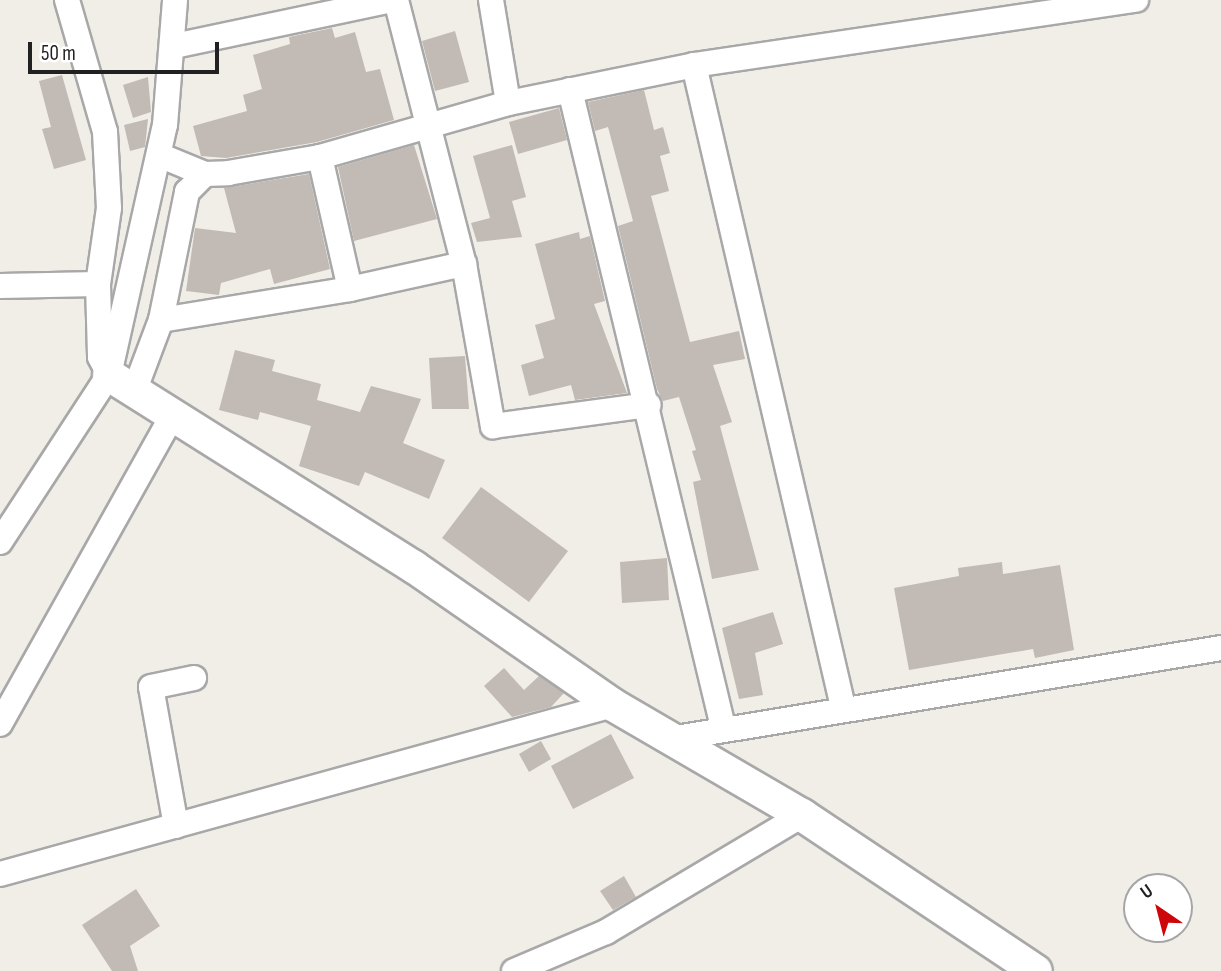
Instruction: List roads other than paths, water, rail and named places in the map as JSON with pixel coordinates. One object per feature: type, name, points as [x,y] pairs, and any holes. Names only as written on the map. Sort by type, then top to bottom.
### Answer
[{"type":"street","points":[[67,0],[105,132],[109,170],[98,284],[100,357],[122,382],[414,567],[613,705],[802,815],[1036,971]]},
{"type":"street","points":[[122,382],[174,46],[174,0]]},
{"type":"street","points":[[174,46],[394,0],[464,264],[493,426],[649,405]]},
{"type":"street","points":[[491,0],[508,103]]},
{"type":"street","points":[[159,155],[205,174],[320,158],[508,103],[694,65],[1136,0]]},
{"type":"street","points":[[694,65],[843,707]]},
{"type":"street","points":[[570,90],[649,405],[723,727]]},
{"type":"street","points":[[320,158],[350,289]]},
{"type":"street","points":[[0,542],[122,382],[161,320],[187,192],[205,174]]},
{"type":"street","points":[[161,320],[350,289],[464,264]]},
{"type":"street","points":[[0,286],[98,284]]},
{"type":"street","points":[[0,724],[173,414]]},
{"type":"street","points":[[670,739],[723,727],[843,707],[1221,648]]},
{"type":"street","points":[[176,826],[151,687],[194,678]]},
{"type":"street","points":[[0,874],[613,705]]},
{"type":"street","points":[[514,971],[606,932],[802,815]]}]
